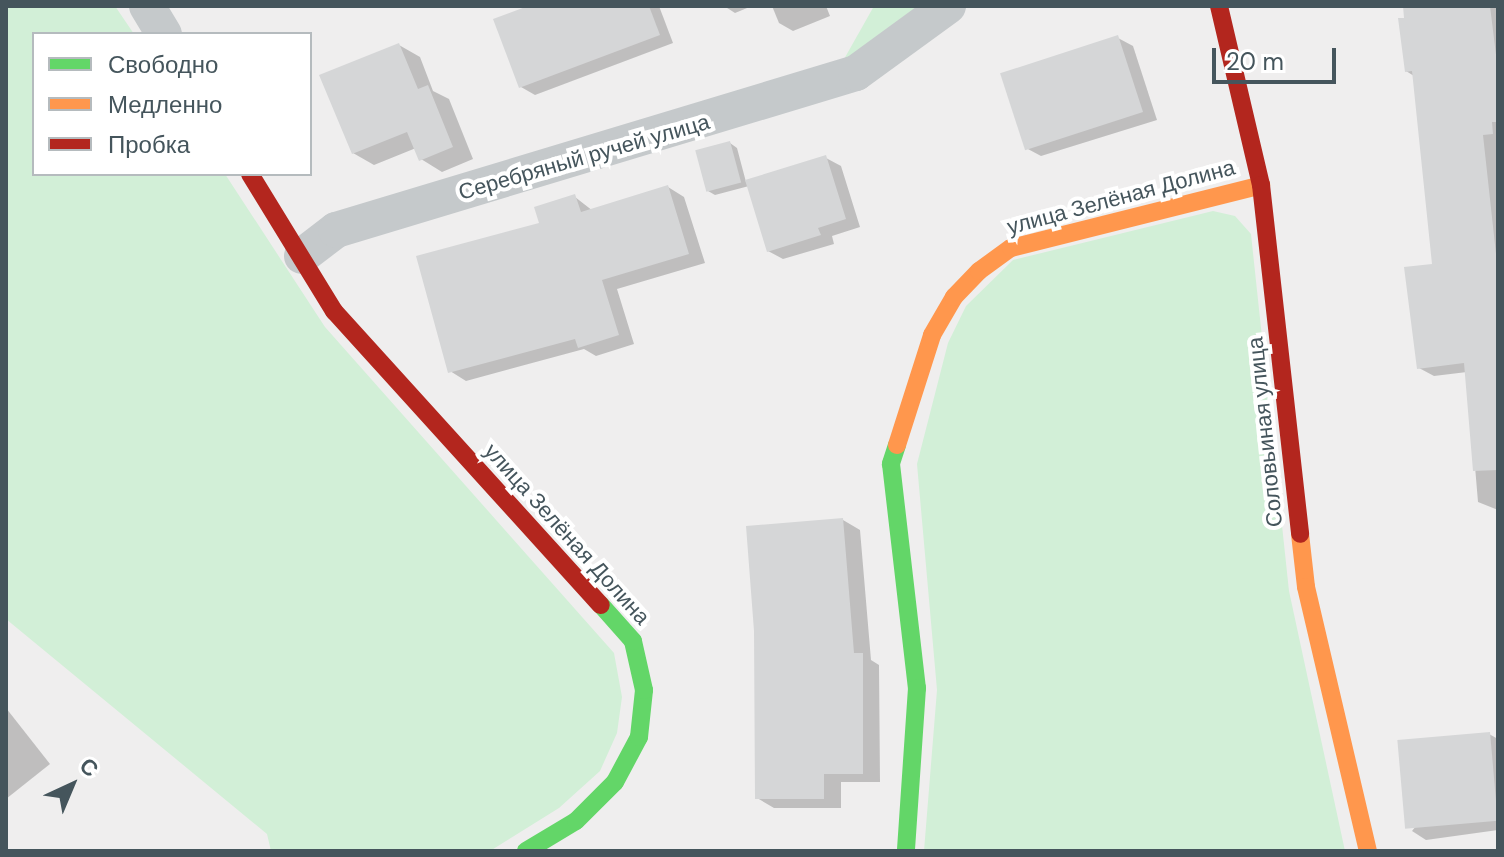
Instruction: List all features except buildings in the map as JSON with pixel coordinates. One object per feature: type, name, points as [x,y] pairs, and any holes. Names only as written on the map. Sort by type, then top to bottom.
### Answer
[{"type":"street","points":[[147,6],[163,32]]},
{"type":"street","name":"Серебряный ручей улица","points":[[302,256],[336,230],[856,73],[948,6]]},
{"type":"street","name":"Соловьиная улица","points":[[1219,6],[1261,185],[1306,587],[1368,851]]},
{"type":"street","points":[[251,176],[302,256]]},
{"type":"street","name":"улица Зелёная Долина","points":[[906,851],[917,688],[891,464],[932,335],[954,297],[979,271],[1011,248],[1261,185]]},
{"type":"street","name":"улица Зелёная Долина","points":[[302,256],[334,311],[633,641],[644,690],[639,737],[615,782],[576,821],[526,851]]},
{"type":"green space","points":[[6,6],[115,6],[133,32],[32,32],[32,176],[226,176],[325,327],[614,653],[622,697],[617,733],[600,771],[559,808],[490,851],[271,851],[267,834],[6,619]]},
{"type":"green space","points":[[874,6],[918,6],[843,61]]},
{"type":"green space","points":[[1213,211],[1235,216],[1251,234],[1289,591],[1345,851],[924,851],[937,690],[917,464],[948,343],[966,306],[1013,260]]},
{"type":"traffic: fast","points":[[897,445],[891,464],[917,688],[906,851]]},
{"type":"traffic: fast","points":[[526,851],[576,821],[615,782],[639,737],[644,690],[633,641],[601,605]]},
{"type":"traffic: slow","points":[[897,445],[932,335],[954,297],[979,271],[1011,248],[1261,185]]},
{"type":"traffic: slow","points":[[1300,534],[1306,587],[1368,851]]},
{"type":"traffic: jam","points":[[1219,6],[1261,185],[1300,534]]},
{"type":"traffic: jam","points":[[251,176],[334,311],[601,605]]}]
